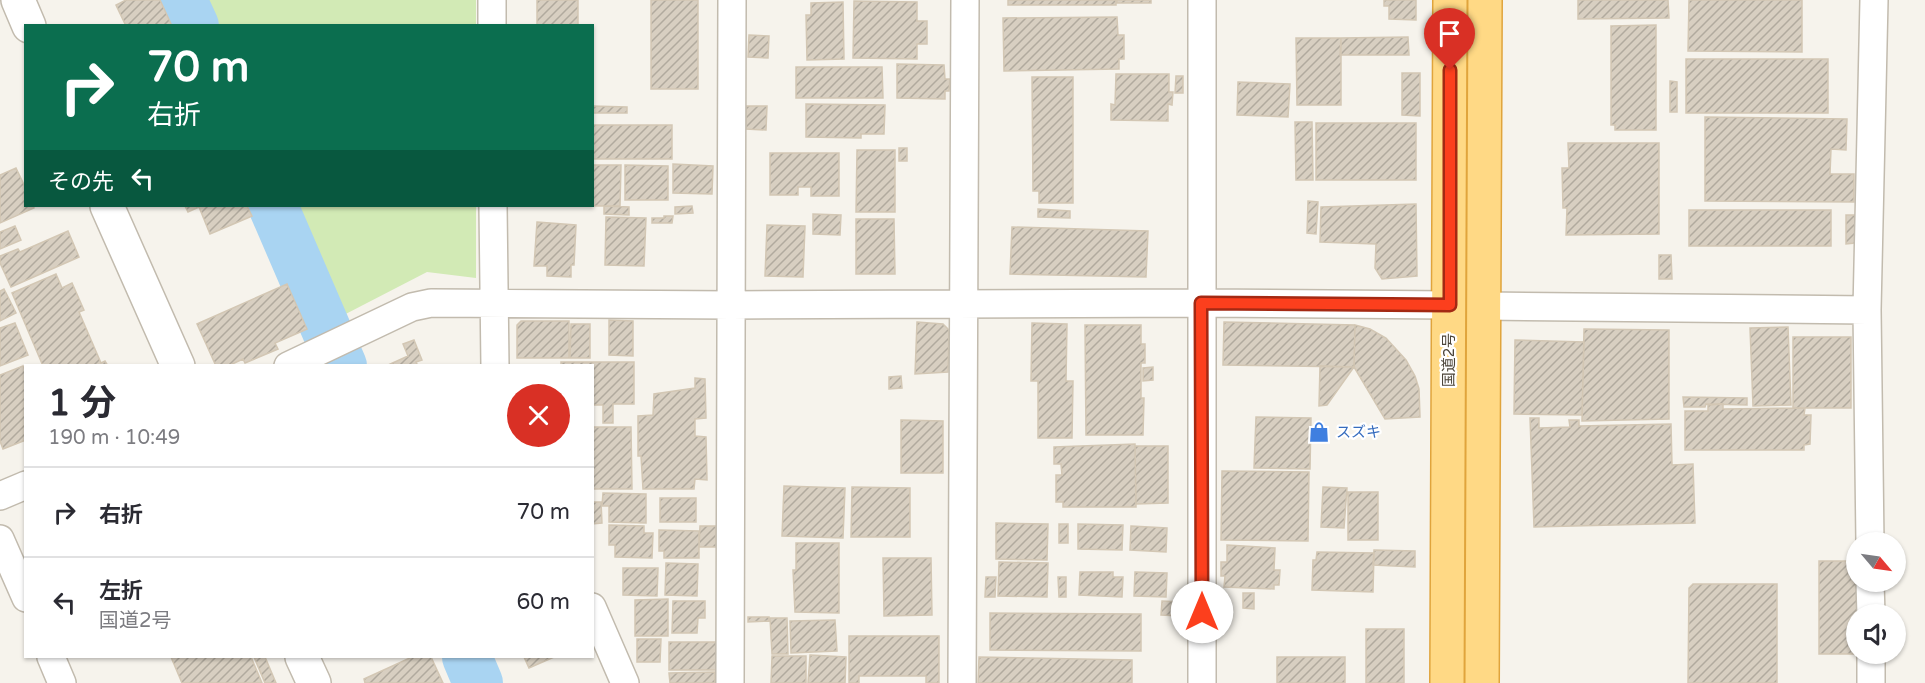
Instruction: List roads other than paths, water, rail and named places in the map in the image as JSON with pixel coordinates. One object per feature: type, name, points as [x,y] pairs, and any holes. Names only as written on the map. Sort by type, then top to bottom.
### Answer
[{"type":"highway","name":"国道2号","points":[[1447,683],[1450,0]]},
{"type":"highway","points":[[1482,683],[1485,0]]},
{"type":"street","points":[[18,0],[28,24]]},
{"type":"street","points":[[492,0],[492,24]]},
{"type":"street","points":[[730,683],[732,0]]},
{"type":"street","points":[[962,683],[965,0]]},
{"type":"street","points":[[1202,0],[1202,683]]},
{"type":"street","points":[[1870,532],[1867,310],[1874,0]]},
{"type":"street","points":[[107,207],[177,364]]},
{"type":"street","points":[[493,207],[495,364]]},
{"type":"street","points":[[292,364],[412,307],[431,303],[1450,305]]},
{"type":"street","points":[[1485,306],[1867,310]]},
{"type":"street","points":[[0,496],[24,486]]},
{"type":"street","points":[[0,539],[24,593]]},
{"type":"street","points":[[594,612],[625,683]]},
{"type":"street","points":[[51,658],[62,683]]},
{"type":"street","points":[[302,658],[314,683]]},
{"type":"street","points":[[1871,664],[1871,683]]},
{"type":"waterway","points":[[182,0],[193,24]]},
{"type":"waterway","points":[[273,207],[341,364]]},
{"type":"waterway","points":[[467,658],[478,683]]},
{"type":"place","name":"スズキ","points":[[1319,432]]}]
